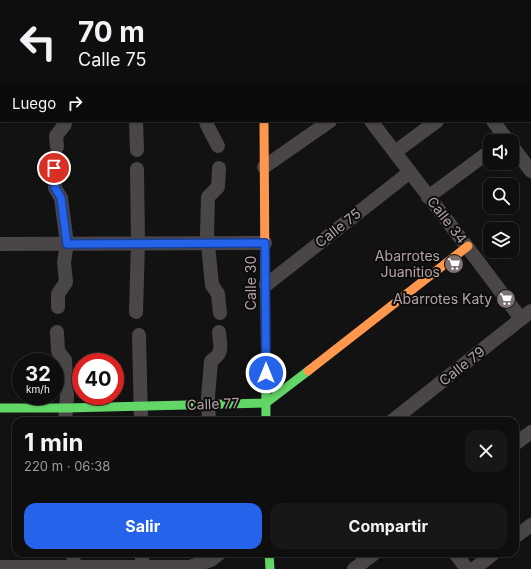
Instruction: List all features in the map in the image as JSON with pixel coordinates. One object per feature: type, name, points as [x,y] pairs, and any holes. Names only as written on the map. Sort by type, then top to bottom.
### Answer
[{"type":"street","points":[[57,147],[56,136],[64,122]]},
{"type":"street","points":[[136,122],[137,150]]},
{"type":"street","points":[[206,122],[206,125],[218,146]]},
{"type":"street","name":"Calle 30","points":[[264,122],[266,417]]},
{"type":"street","points":[[264,167],[329,122]]},
{"type":"street","name":"Calle 34","points":[[372,122],[428,197],[526,315]]},
{"type":"street","points":[[395,152],[436,122]]},
{"type":"street","points":[[494,122],[502,134]]},
{"type":"street","points":[[428,197],[483,156]]},
{"type":"street","points":[[519,156],[531,171]]},
{"type":"street","points":[[54,168],[55,188],[61,198],[67,244],[64,262],[66,282],[58,294],[58,308]]},
{"type":"street","points":[[219,168],[218,186],[208,198],[207,243],[212,285],[218,294],[220,313]]},
{"type":"street","points":[[136,312],[138,243],[137,169]]},
{"type":"street","name":"Calle 75","points":[[266,284],[410,172]]},
{"type":"street","points":[[0,244],[265,243]]},
{"type":"street","points":[[266,403],[468,246]]},
{"type":"street","name":"Calle 79","points":[[397,417],[526,315]]},
{"type":"street","points":[[57,332],[58,351],[65,360],[66,415]]},
{"type":"street","points":[[209,417],[208,404],[211,361],[218,357],[220,353],[219,332]]},
{"type":"street","points":[[139,335],[139,391],[141,417]]},
{"type":"street","name":"Calle 77","points":[[0,408],[66,415],[141,406],[266,403]]},
{"type":"street","points":[[519,441],[531,432]]},
{"type":"street","points":[[519,534],[531,525]]},
{"type":"street","points":[[0,567],[49,568],[73,560],[142,560],[190,567],[210,557]]},
{"type":"street","points":[[269,557],[270,569]]},
{"type":"street","points":[[354,569],[370,557]]},
{"type":"street","points":[[458,557],[467,569]]},
{"type":"street","points":[[474,569],[489,557]]},
{"type":"traffic: fast","points":[[265,280],[266,417]]},
{"type":"traffic: fast","points":[[0,408],[67,408],[266,403],[308,371]]},
{"type":"traffic: fast","points":[[269,557],[270,569]]},
{"type":"traffic: slow","points":[[264,122],[265,280]]},
{"type":"traffic: slow","points":[[308,371],[468,246]]},
{"type":"place","name":"Abarrotes Juanitios","points":[[454,264]]},
{"type":"place","name":"Abarrotes Katy","points":[[506,299]]},
{"type":"route","points":[[54,168],[55,188],[61,198],[67,244],[265,243],[266,373]]}]
